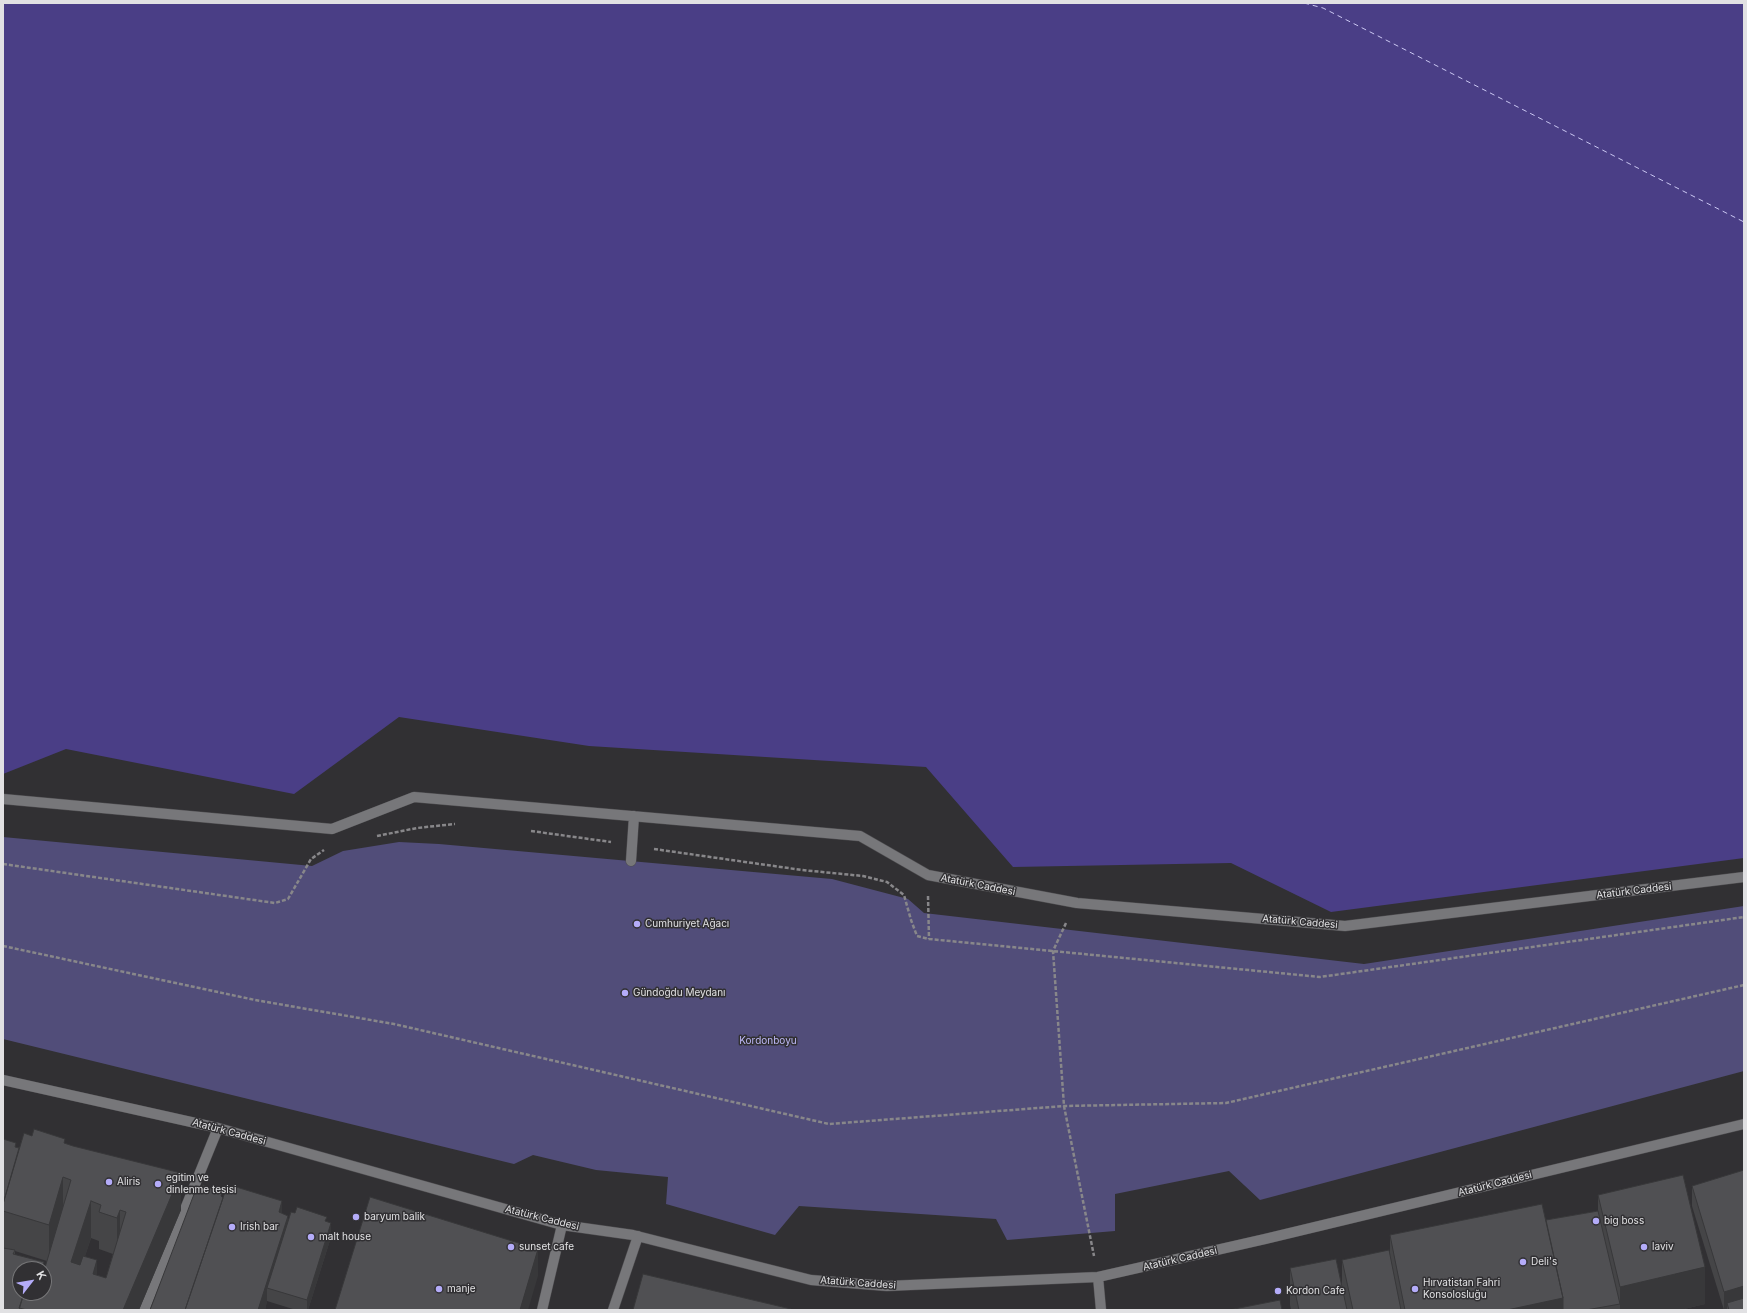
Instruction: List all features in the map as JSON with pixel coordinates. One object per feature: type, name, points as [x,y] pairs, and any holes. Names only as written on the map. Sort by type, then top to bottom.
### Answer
[{"type":"street","name":"Atatürk Caddesi","points":[[332,829],[414,797],[860,836],[928,875],[1077,903],[1345,926],[1744,877]]},
{"type":"street","points":[[3,799],[332,829]]},
{"type":"street","points":[[631,861],[634,816]]},
{"type":"street","name":"Atatürk Caddesi","points":[[3,1080],[218,1128],[562,1225],[638,1236],[818,1281],[887,1286],[1098,1277],[1273,1238],[1744,1124]]},
{"type":"street","points":[[144,1310],[218,1128]]},
{"type":"street","points":[[542,1310],[562,1225]]},
{"type":"street","points":[[613,1310],[638,1236]]},
{"type":"street","points":[[1098,1277],[1101,1310]]},
{"type":"path","points":[[3,864],[275,903],[288,899],[311,859],[324,851],[332,829]]},
{"type":"path","points":[[928,875],[929,939],[1320,977],[1744,917]]},
{"type":"path","points":[[1077,903],[1053,951],[1064,1106],[1098,1277]]},
{"type":"path","points":[[3,946],[255,1000],[394,1024],[829,1124],[1064,1106],[1226,1103],[1744,985]]},
{"type":"green space","name":"Kordonboyu","points":[[3,837],[312,866],[343,851],[399,842],[439,844],[832,879],[908,899],[924,913],[1364,964],[1744,906],[1744,1071],[1260,1200],[1229,1171],[1115,1194],[1115,1231],[1007,1240],[996,1219],[799,1206],[775,1235],[666,1204],[668,1177],[596,1170],[533,1155],[514,1164],[3,1039]]},
{"type":"shaded area","points":[[3,3],[1744,3],[1744,858],[1331,912],[1231,863],[1013,867],[926,767],[589,746],[399,717],[294,794],[66,749],[3,774]]},
{"type":"building","points":[[34,1129],[65,1139],[64,1143],[73,1146],[181,1173],[123,1310],[27,1310],[19,1308],[21,1301],[52,1301],[52,1261],[47,1261],[71,1180],[63,1177],[49,1225],[3,1211],[3,1204],[24,1133],[32,1136]],"holes":[[[91,1201],[101,1205],[99,1212],[117,1218],[120,1210],[126,1212],[106,1278],[93,1274],[97,1260],[83,1256],[80,1265],[71,1262]]]},
{"type":"building","points":[[3,1139],[16,1143],[15,1147],[19,1148],[3,1204]]},
{"type":"building","points":[[1744,1170],[1744,1286],[1724,1292],[1692,1186]]},
{"type":"building","points":[[1683,1175],[1705,1267],[1620,1287],[1598,1195]]},
{"type":"building","points":[[203,1185],[222,1192],[221,1196],[223,1198],[185,1310],[150,1310],[196,1189],[201,1192]]},
{"type":"building","points":[[233,1186],[282,1201],[279,1212],[288,1216],[258,1310],[185,1310],[225,1192],[230,1194]]},
{"type":"building","points":[[370,1197],[538,1249],[520,1310],[335,1310]]},
{"type":"building","points":[[1542,1204],[1563,1298],[1507,1310],[1405,1310],[1390,1235]]},
{"type":"building","points":[[297,1207],[327,1217],[325,1221],[331,1223],[307,1300],[267,1288],[291,1212],[295,1213]]},
{"type":"building","points":[[1598,1211],[1620,1304],[1586,1310],[1563,1310],[1563,1298],[1546,1220]]},
{"type":"building","points":[[3,1248],[15,1250],[13,1254],[40,1261],[12,1261],[12,1301],[22,1301],[19,1310],[3,1310]]},
{"type":"building","points":[[1389,1250],[1401,1310],[1353,1310],[1342,1260]]},
{"type":"building","points":[[1336,1259],[1347,1310],[1299,1310],[1290,1268]]},
{"type":"building","points":[[643,1274],[791,1309],[633,1310]]},
{"type":"building","points":[[1744,1298],[1744,1310],[1729,1310],[1727,1303]]},
{"type":"building","points":[[1280,1300],[1282,1310],[1229,1310]]},
{"type":"ferry route","points":[[1304,3],[1323,8],[1744,222]]},
{"type":"place","name":"Cumhuriyet Ağacı","points":[[637,924]]},
{"type":"place","name":"Gündoğdu Meydanı","points":[[625,993]]},
{"type":"place","name":"Aliris","points":[[109,1182]]},
{"type":"place","name":"egitim ve dinlenme tesisi","points":[[158,1184]]},
{"type":"place","name":"baryum balik","points":[[356,1217]]},
{"type":"place","name":"big boss","points":[[1596,1221]]},
{"type":"place","name":"Irish bar","points":[[232,1227]]},
{"type":"place","name":"malt house","points":[[311,1237]]},
{"type":"place","name":"sunset cafe","points":[[511,1247]]},
{"type":"place","name":"laviv","points":[[1644,1247]]},
{"type":"place","name":"Deli's","points":[[1523,1262]]},
{"type":"place","name":"manje","points":[[439,1289]]},
{"type":"place","name":"Hırvatistan Fahri Konsolosluğu","points":[[1415,1289]]},
{"type":"place","name":"Kordon Cafe","points":[[1278,1291]]}]
